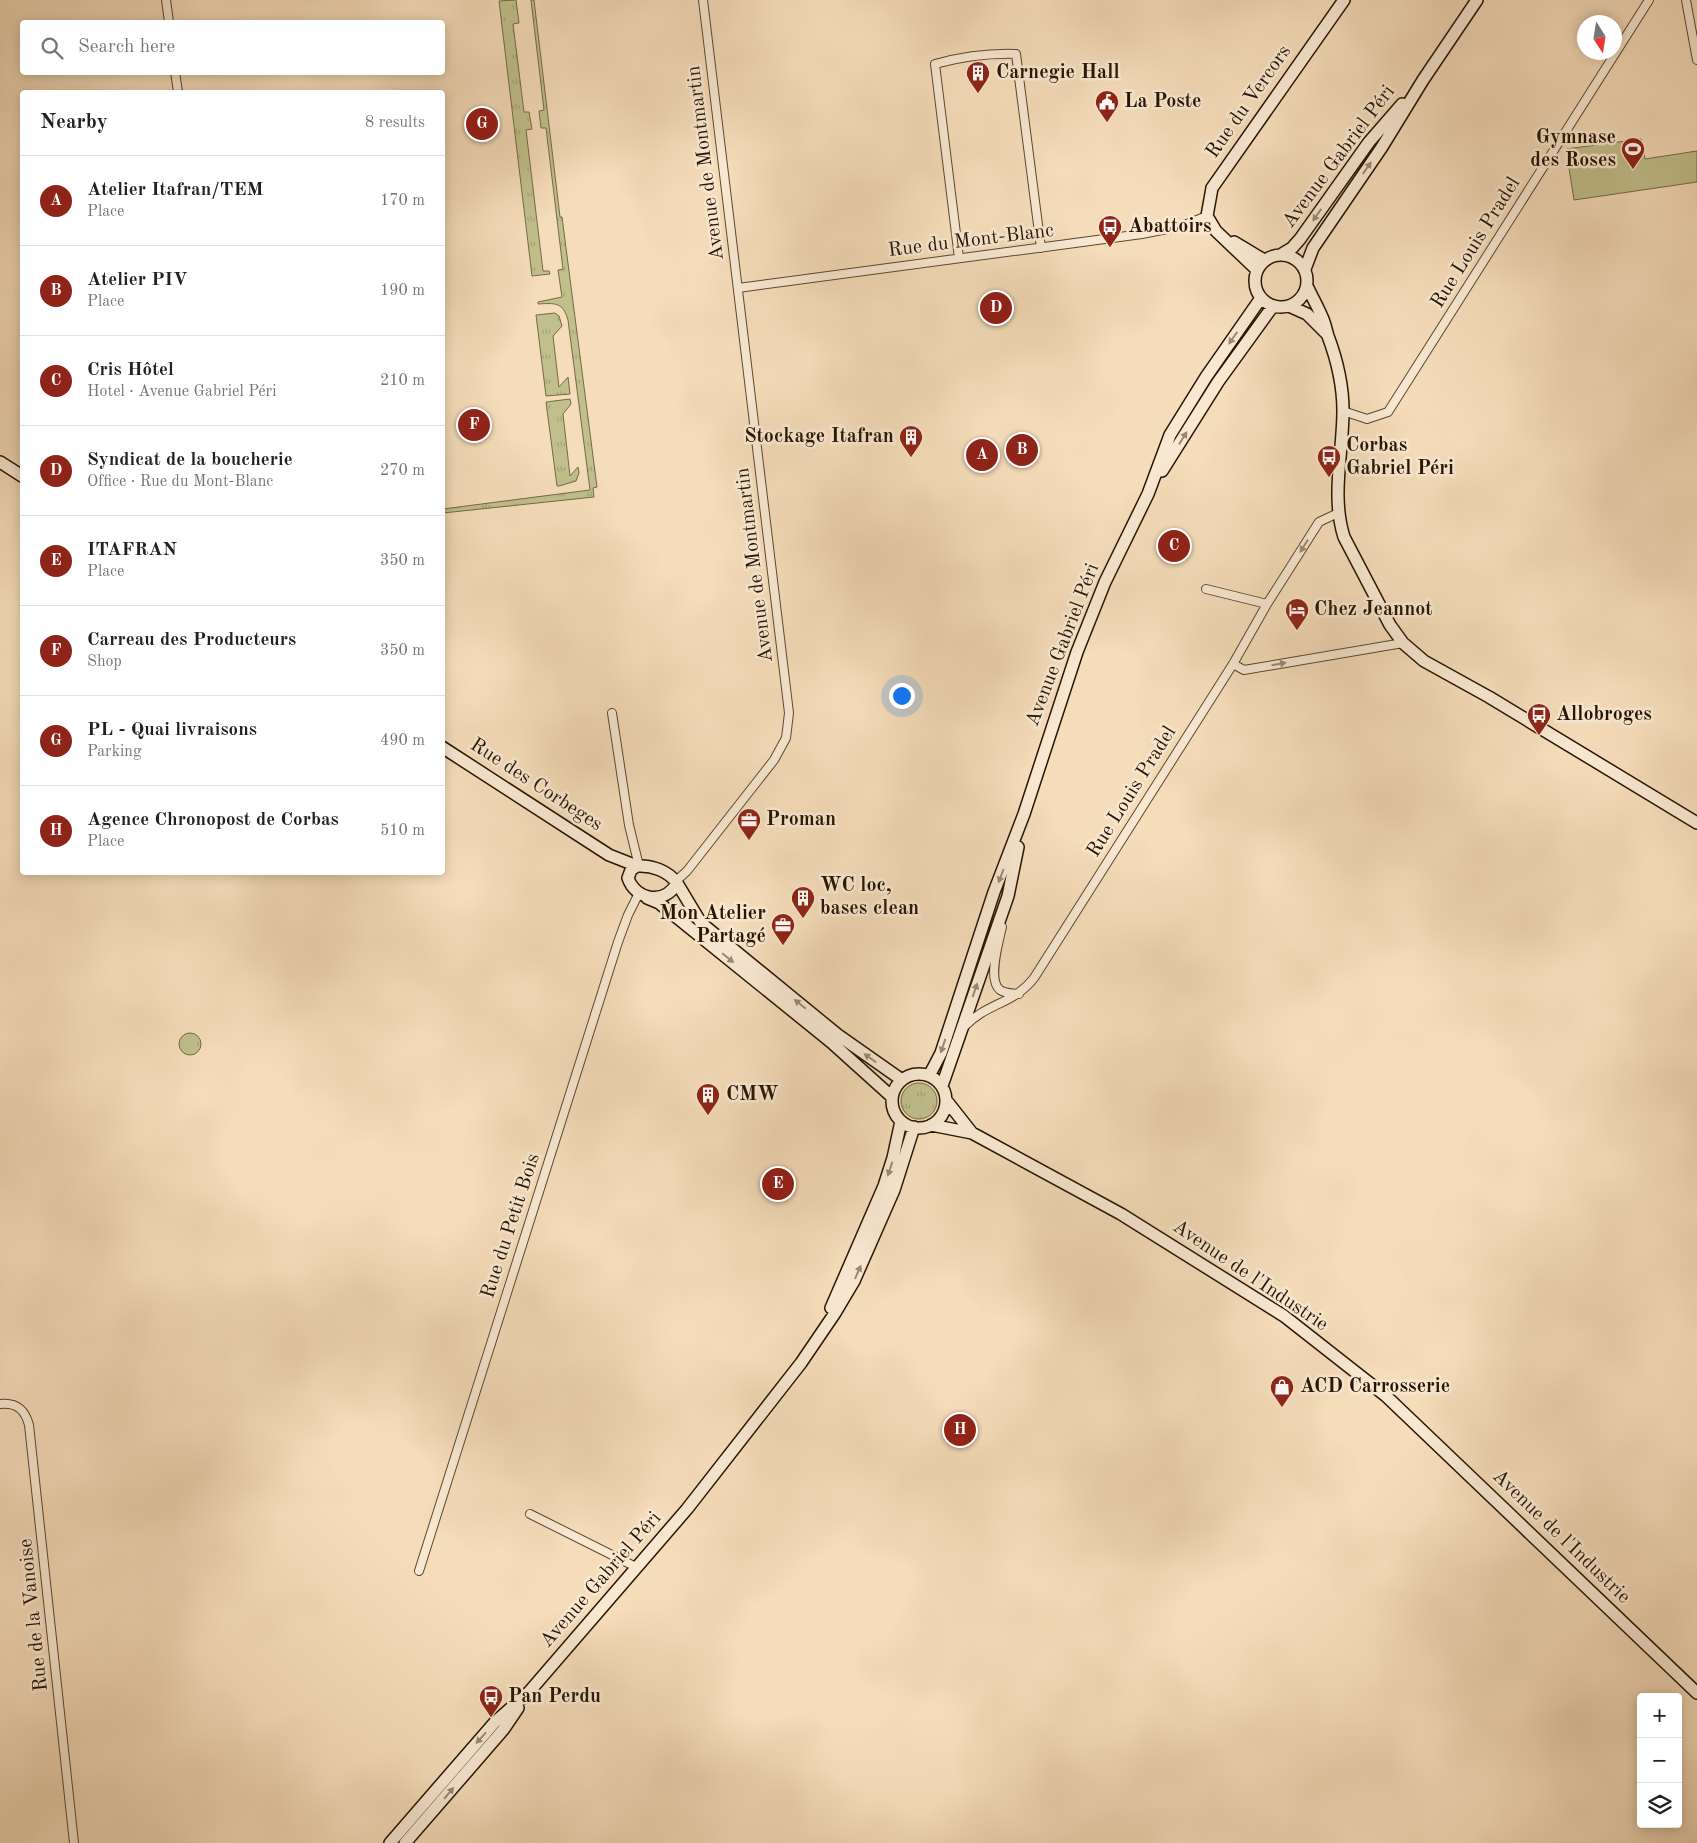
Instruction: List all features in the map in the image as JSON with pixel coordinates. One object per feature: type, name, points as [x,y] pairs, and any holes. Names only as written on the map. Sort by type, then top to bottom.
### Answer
[{"type":"main road","name":"Rue du Vercors","points":[[1207,216],[1212,188],[1344,0]]},
{"type":"main road","name":"Avenue Gabriel Péri","points":[[1305,269],[1313,248],[1382,147],[1423,80],[1477,0]]},
{"type":"main road","name":"Avenue Gabriel Péri","points":[[1282,254],[1292,248],[1300,239],[1369,142],[1423,80]]},
{"type":"main road","points":[[1207,216],[1216,231],[1257,270]]},
{"type":"main road","points":[[1216,231],[1264,260]]},
{"type":"main road","points":[[1328,334],[1308,314],[1288,306],[1273,306],[1261,298],[1255,284],[1257,270],[1264,260],[1282,254],[1296,258],[1305,269],[1307,286],[1323,319],[1336,355],[1340,374],[1343,411],[1338,513],[1344,537],[1390,626],[1403,643],[1424,661],[1488,697],[1697,823]]},
{"type":"main road","points":[[1288,306],[1299,301],[1307,286]]},
{"type":"main road","name":"Avenue Gabriel Péri","points":[[929,1076],[941,1053],[994,892],[1024,814],[1077,652],[1105,582],[1148,494],[1170,435],[1206,377],[1261,298]]},
{"type":"main road","name":"Avenue Gabriel Péri","points":[[1148,494],[1218,382],[1273,306]]},
{"type":"main road","points":[[0,462],[20,475]]},
{"type":"main road","name":"Rue des Corbeges","points":[[445,749],[609,855],[638,866],[660,870],[670,875],[677,882]]},
{"type":"main road","name":"Avenue Gabriel Péri","points":[[942,1086],[1008,896],[1024,814]]},
{"type":"main road","name":"Rue des Corbeges","points":[[609,855],[628,878],[631,886],[643,896]]},
{"type":"main road","points":[[628,878],[631,870],[638,866]]},
{"type":"main road","points":[[643,896],[663,896],[672,891],[677,882]]},
{"type":"main road","points":[[677,882],[700,923],[838,1035],[902,1080]]},
{"type":"main road","points":[[643,896],[659,903],[831,1042],[892,1097]]},
{"type":"main road","points":[[915,1074],[929,1076],[942,1086],[946,1100],[942,1115],[931,1125],[922,1128],[914,1127],[902,1121],[893,1109],[892,1097],[902,1080],[915,1074]]},
{"type":"main road","name":"Avenue de l'Industrie","points":[[946,1100],[972,1133]]},
{"type":"main road","name":"Avenue Gabriel Péri","points":[[824,1329],[830,1310],[884,1186],[902,1121]]},
{"type":"main road","name":"Avenue de l'Industrie","points":[[931,1125],[972,1133],[1122,1214],[1291,1322],[1386,1396],[1697,1693]]},
{"type":"main road","name":"Avenue Gabriel Péri","points":[[390,1843],[495,1722],[529,1692],[696,1498],[802,1362],[854,1281],[894,1190],[914,1127]]},
{"type":"main road","points":[[405,1843],[503,1730],[529,1692]]},
{"type":"main road","points":[[420,1808],[429,1816]]},
{"type":"street","points":[[166,0],[169,20]]},
{"type":"street","name":"Avenue de Montmartin","points":[[677,882],[774,760],[786,738],[789,714],[703,0]]},
{"type":"street","name":"Rue Louis Pradel","points":[[1343,411],[1367,418],[1388,412],[1650,0]]},
{"type":"street","points":[[1686,0],[1697,60]]},
{"type":"street","points":[[959,258],[936,64],[999,53],[1016,54],[1041,248]]},
{"type":"street","points":[[175,75],[178,90]]},
{"type":"street","name":"Rue du Mont-Blanc","points":[[738,288],[1162,230],[1182,226],[1207,216]]},
{"type":"street","name":"Rue Louis Pradel","points":[[960,1031],[974,1016],[1020,994],[1034,978],[1319,522],[1338,513]]},
{"type":"street","points":[[1206,589],[1267,604]]},
{"type":"street","points":[[1232,664],[1244,670],[1403,643]]},
{"type":"street","points":[[612,713],[629,825],[638,866]]},
{"type":"street","name":"Rue du Petit Bois","points":[[419,1571],[618,942],[628,915],[643,896]]},
{"type":"street","points":[[1008,896],[994,977],[1000,990],[1006,993],[1020,994]]},
{"type":"street","name":"Rue de la Vanoise","points":[[0,1404],[17,1406],[26,1414],[29,1426],[74,1843]]},
{"type":"street","points":[[530,1514],[636,1567]]},
{"type":"green space","points":[[516,0],[519,23],[513,24],[524,112],[529,112],[532,129],[526,130],[543,271],[549,271],[550,274],[532,276],[499,1]]},
{"type":"green space","points":[[531,0],[534,0],[560,217],[562,217],[597,487],[593,488],[594,497],[445,513],[445,509],[590,490],[568,320],[564,310],[558,305],[538,304],[538,302],[562,297],[558,270],[563,269],[546,128],[541,128],[539,111],[544,110]]},
{"type":"green space","name":"Gymnase des Roses","points":[[1641,139],[1645,159],[1697,151],[1697,182],[1574,200],[1566,149]]},
{"type":"green space","points":[[555,313],[559,316],[562,326],[553,336],[559,387],[568,377],[570,394],[546,396],[536,315]]},
{"type":"green space","points":[[570,399],[571,404],[563,414],[570,476],[578,467],[579,473],[576,481],[557,486],[546,402]]},
{"type":"green space","points":[[190,1033],[198,1036],[201,1044],[198,1052],[190,1055],[182,1052],[179,1044],[182,1036]]},
{"type":"green space","points":[[919,1083],[926,1084],[932,1088],[936,1094],[936,1108],[932,1114],[926,1118],[919,1119],[912,1118],[906,1114],[902,1108],[901,1101],[902,1094],[906,1088],[912,1084]]},
{"type":"place","name":"Carnegie Hall","points":[[978,94]]},
{"type":"place","name":"La Poste","points":[[1107,123]]},
{"type":"place","name":"PL - Quai livraisons","points":[[482,124]]},
{"type":"place","name":"Gymnase des Roses","points":[[1633,170]]},
{"type":"place","name":"Abattoirs","points":[[1110,248]]},
{"type":"place","name":"Syndicat de la boucherie","points":[[996,308]]},
{"type":"place","name":"Carreau des Producteurs","points":[[474,425]]},
{"type":"place","name":"Atelier PIV","points":[[1022,450]]},
{"type":"place","name":"Atelier Itafran/TEM","points":[[982,455]]},
{"type":"place","name":"Stockage Itafran","points":[[911,458]]},
{"type":"place","name":"Corbas Gabriel Péri","points":[[1329,478]]},
{"type":"place","name":"Cris Hôtel","points":[[1174,546]]},
{"type":"place","name":"Chez Jeannot","points":[[1297,631]]},
{"type":"place","name":"Allobroges","points":[[1539,736]]},
{"type":"place","name":"Proman","points":[[749,841]]},
{"type":"place","name":"WC loc, bases clean","points":[[803,919]]},
{"type":"place","name":"Mon Atelier Partagé","points":[[783,946]]},
{"type":"place","name":"CMW","points":[[708,1116]]},
{"type":"place","name":"ITAFRAN","points":[[778,1184]]},
{"type":"place","name":"ACD Carrosserie","points":[[1282,1408]]},
{"type":"place","name":"Agence Chronopost de Corbas","points":[[960,1430]]},
{"type":"place","name":"Pan Perdu","points":[[491,1718]]}]
